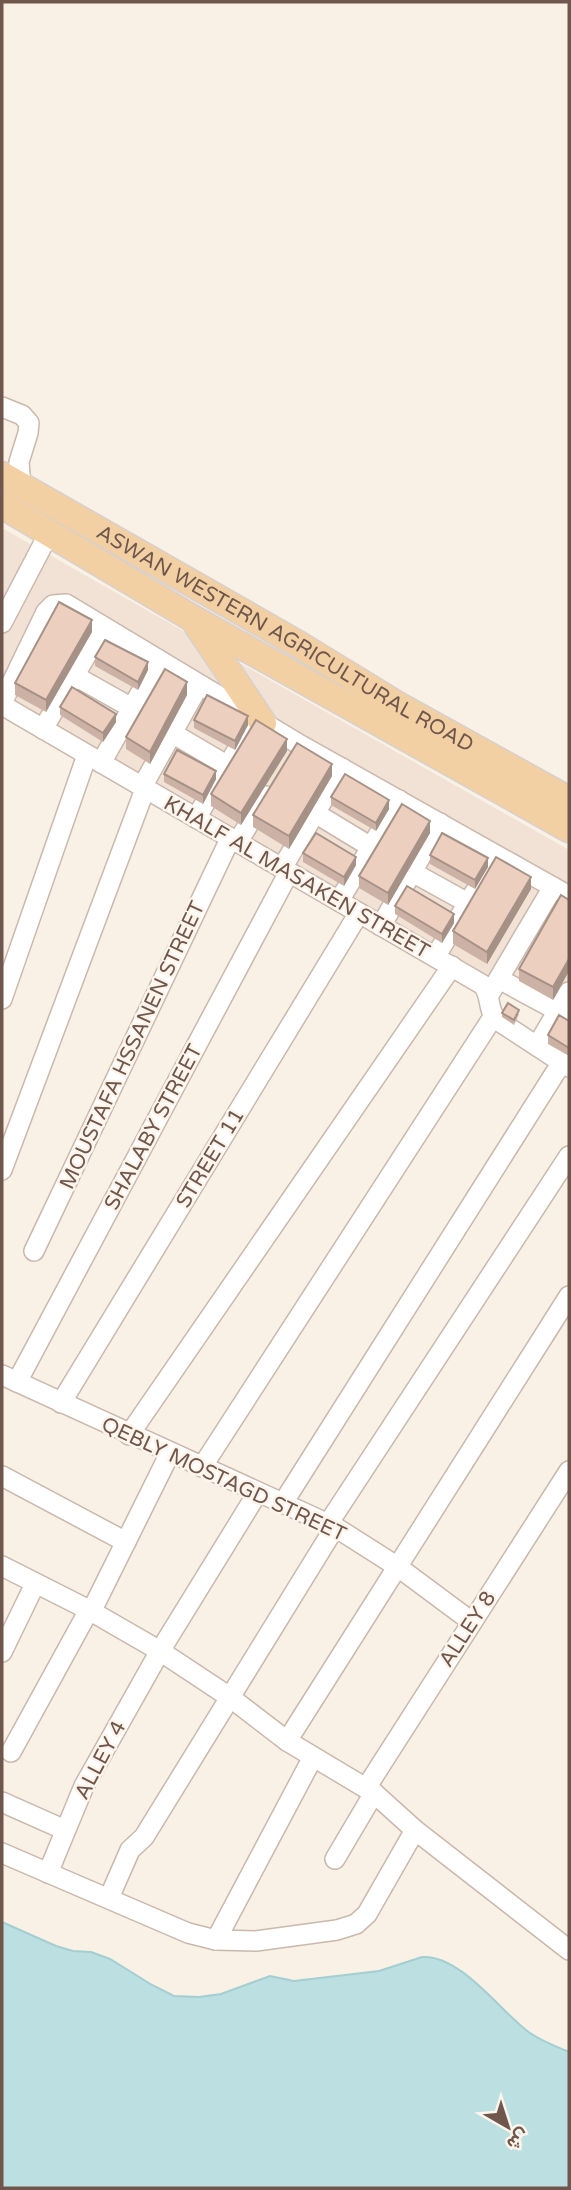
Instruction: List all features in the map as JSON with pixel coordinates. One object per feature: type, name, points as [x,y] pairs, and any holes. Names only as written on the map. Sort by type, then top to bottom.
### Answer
[{"type":"main road","name":"ASWAN WESTERN AGRICULTURAL ROAD","points":[[12,481],[401,707],[569,800]]},
{"type":"main road","name":"ASWAN WESTERN AGRICULTURAL ROAD","points":[[2,505],[192,618],[569,829]]},
{"type":"main road","points":[[100,564],[115,539]]},
{"type":"main road","points":[[192,618],[259,721]]},
{"type":"street","points":[[2,407],[22,415],[29,423],[29,433],[12,481]]},
{"type":"street","points":[[2,623],[49,533]]},
{"type":"street","points":[[2,704],[46,612],[53,605],[66,604],[259,721],[293,748],[342,768],[561,892],[494,987],[489,1006],[493,1017],[565,1065],[283,1503]]},
{"type":"street","points":[[43,729],[103,627]]},
{"type":"street","points":[[2,999],[94,759],[132,708],[159,660]]},
{"type":"street","points":[[75,676],[132,708]]},
{"type":"street","points":[[2,1170],[144,788],[199,685]]},
{"type":"street","name":"KHALF AL MASAKEN STREET","points":[[2,704],[483,985],[564,1014]]},
{"type":"street","points":[[196,818],[259,721]]},
{"type":"street","points":[[172,733],[228,766]]},
{"type":"street","name":"SHALABY STREET","points":[[6,1379],[342,768]]},
{"type":"street","name":"MOUSTAFA HSSANEN STREET","points":[[34,1251],[234,841],[277,776]]},
{"type":"street","points":[[339,901],[399,800]]},
{"type":"street","points":[[315,813],[371,847]]},
{"type":"street","points":[[381,926],[440,823]]},
{"type":"street","points":[[128,1435],[443,962],[468,903],[497,856]]},
{"type":"street","points":[[412,872],[468,903]]},
{"type":"street","name":"STREET 11","points":[[61,1403],[359,913]]},
{"type":"street","points":[[537,1046],[564,1014],[569,992]]},
{"type":"street","points":[[202,1468],[493,1017]]},
{"type":"street","points":[[109,1898],[130,1850],[144,1837],[331,1526],[569,1156]]},
{"type":"street","points":[[287,1741],[569,1296]]},
{"type":"street","name":"QEBLY MOSTAGD STREET","points":[[6,1379],[331,1526],[398,1567],[472,1622]]},
{"type":"street","points":[[11,1752],[90,1611],[170,1453]]},
{"type":"street","name":"ALLEY 8","points":[[335,1859],[370,1790],[472,1622],[569,1471]]},
{"type":"street","points":[[2,1476],[126,1542]]},
{"type":"street","points":[[160,1651],[258,1492]]},
{"type":"street","points":[[2,1566],[160,1651],[230,1698],[287,1741],[370,1790],[415,1830],[569,1950]]},
{"type":"street","points":[[2,1652],[35,1584]]},
{"type":"street","name":"ALLEY 4","points":[[48,1873],[83,1786],[160,1651]]},
{"type":"street","points":[[216,1940],[313,1757]]},
{"type":"street","points":[[2,1802],[65,1830]]},
{"type":"street","points":[[2,1853],[188,1933],[216,1940],[256,1941],[337,1930],[356,1924],[367,1914],[415,1830]]},
{"type":"shaded area","points":[[2,528],[569,850],[569,1061],[545,1013],[2,701]]},
{"type":"water","points":[[2,1922],[56,1946],[91,1952],[110,1959],[174,1996],[221,1994],[270,1976],[294,1981],[379,1971],[422,1957],[436,1958],[450,1964],[478,1984],[531,2034],[569,2052],[569,2188],[2,2188]]},
{"type":"building","points":[[59,602],[92,620],[46,700],[15,683]]},
{"type":"building","points":[[105,640],[148,662],[138,682],[95,657]]},
{"type":"building","points":[[165,669],[187,682],[150,752],[126,737]]},
{"type":"building","points":[[72,687],[116,714],[103,733],[60,707]]},
{"type":"building","points":[[207,695],[248,716],[235,741],[194,720]]},
{"type":"building","points":[[256,720],[287,739],[241,813],[211,794]]},
{"type":"building","points":[[297,743],[332,764],[289,836],[253,815]]},
{"type":"building","points":[[177,750],[216,771],[203,795],[164,774]]},
{"type":"building","points":[[345,774],[389,800],[376,823],[331,797]]},
{"type":"building","points":[[402,804],[430,821],[388,893],[359,876]]},
{"type":"building","points":[[316,833],[356,857],[344,877],[303,853]]},
{"type":"building","points":[[442,833],[488,858],[475,880],[430,855]]},
{"type":"building","points":[[496,857],[531,877],[487,952],[453,931]]},
{"type":"building","points":[[407,886],[454,914],[442,934],[395,906]]},
{"type":"building","points":[[561,895],[569,900],[569,959],[553,987],[519,969]]},
{"type":"building","points":[[508,1003],[519,1010],[514,1020],[502,1013]]},
{"type":"building","points":[[559,1015],[569,1021],[569,1048],[548,1035]]}]
